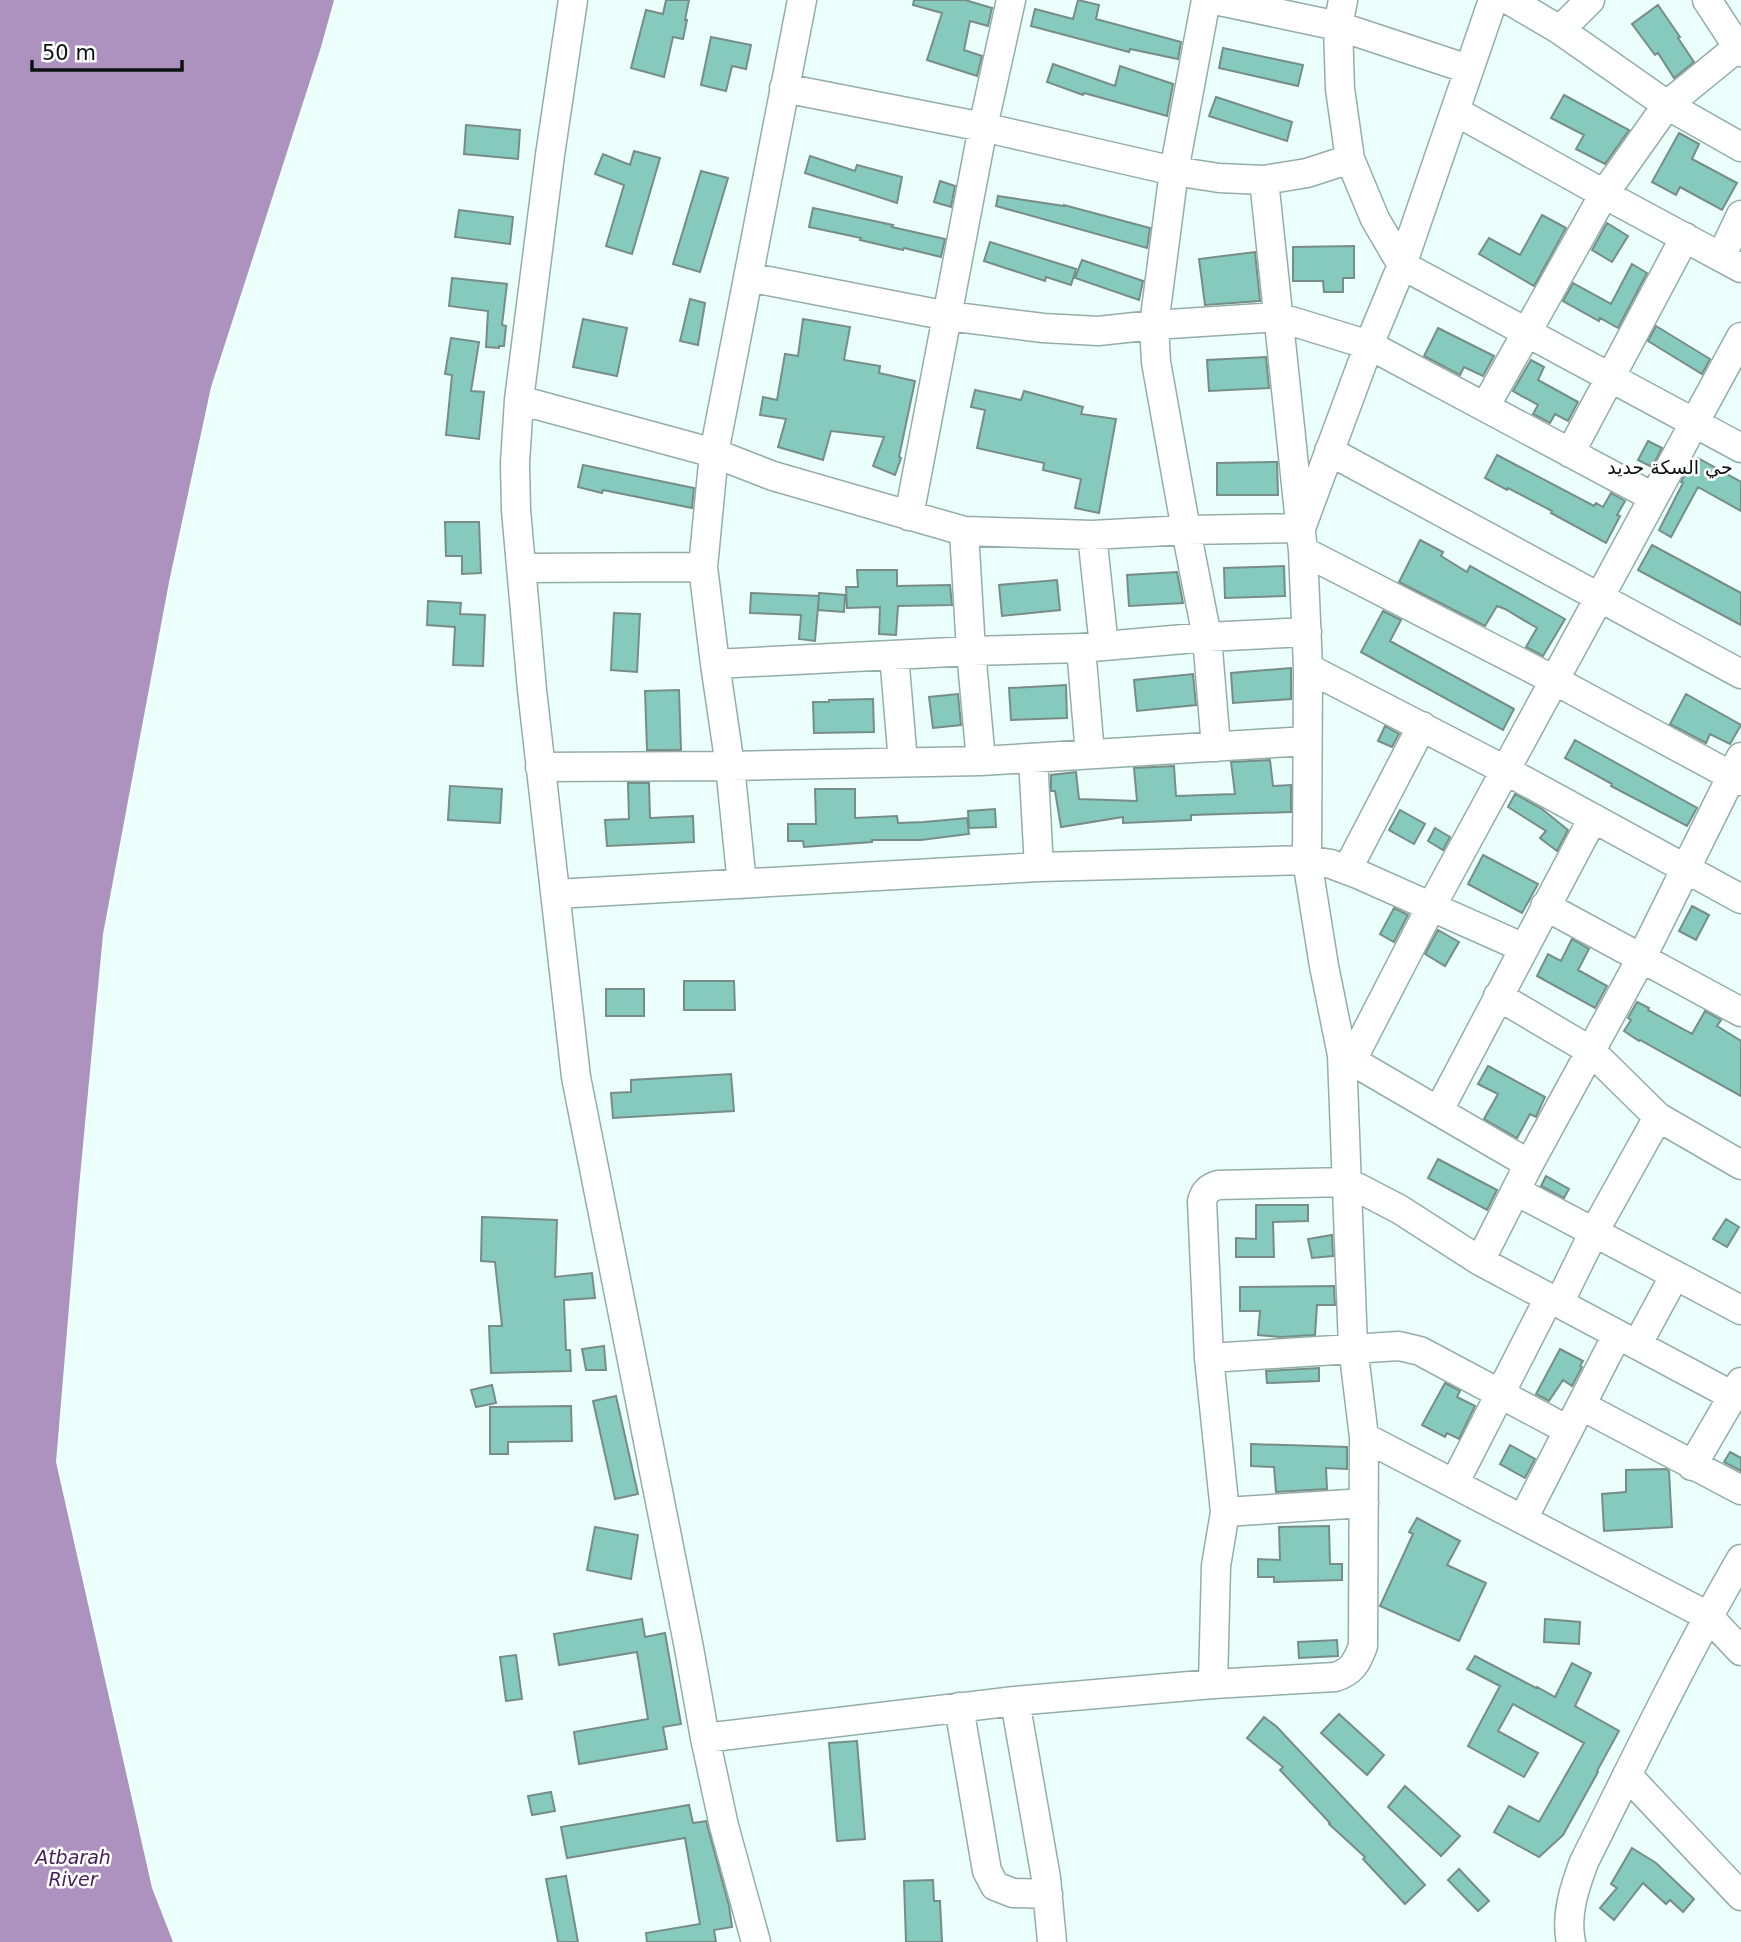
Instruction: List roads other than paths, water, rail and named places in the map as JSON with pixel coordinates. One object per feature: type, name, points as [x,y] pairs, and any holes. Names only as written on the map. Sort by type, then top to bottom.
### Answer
[{"type":"street","points":[[573,0],[519,400],[515,463],[516,510],[540,767],[576,1077],[705,1738],[724,1826],[756,1942]]},
{"type":"street","points":[[742,884],[730,766],[703,567],[714,453],[802,0]]},
{"type":"street","points":[[909,516],[983,127],[1011,0]]},
{"type":"street","points":[[1206,0],[1174,171],[1154,325],[1156,362],[1207,637],[1216,747]]},
{"type":"street","points":[[1215,0],[1340,13],[1468,69]]},
{"type":"street","points":[[1302,539],[1329,451],[1402,265],[1493,0]]},
{"type":"street","points":[[1509,0],[1560,30],[1667,106],[1741,147]]},
{"type":"street","points":[[1560,30],[1590,0]]},
{"type":"street","points":[[1485,407],[1604,194],[1667,106],[1739,49],[1712,2]]},
{"type":"street","points":[[1340,13],[1340,89],[1350,159],[1375,219],[1402,265],[1741,448]]},
{"type":"street","points":[[784,88],[983,127],[1174,171],[1219,178],[1264,180],[1307,173],[1350,159]]},
{"type":"street","points":[[1455,111],[1731,262],[1741,215]]},
{"type":"street","points":[[705,1738],[1015,1701],[1335,1676],[1345,1674],[1353,1667],[1363,1646],[1364,1437],[1353,1347],[1347,1182],[1347,1057],[1324,966],[1307,860],[1308,668],[1302,539],[1264,180]]},
{"type":"street","points":[[1570,453],[1685,237]]},
{"type":"street","points":[[748,277],[948,316],[1043,328],[1098,331],[1278,317],[1369,345],[1653,497]]},
{"type":"street","points":[[1347,1057],[1741,337]]},
{"type":"street","points":[[519,400],[714,453],[772,476],[964,531],[1092,535],[1186,530],[1302,539],[1554,680],[1738,772],[1480,1261]]},
{"type":"street","points":[[1329,451],[1741,674]]},
{"type":"street","points":[[964,531],[981,761]]},
{"type":"street","points":[[1090,754],[1092,535]]},
{"type":"street","points":[[523,568],[703,567]]},
{"type":"street","points":[[715,664],[1093,647],[1307,632]]},
{"type":"street","points":[[894,655],[904,762]]},
{"type":"street","points":[[1308,668],[1505,770],[1741,899]]},
{"type":"street","points":[[1348,870],[1422,726]]},
{"type":"street","points":[[540,767],[981,761],[1307,741]]},
{"type":"street","points":[[1033,758],[1039,867]]},
{"type":"street","points":[[1439,1110],[1593,818]]},
{"type":"street","points":[[556,894],[1039,867],[1307,860],[1348,870],[1524,948]]},
{"type":"street","points":[[1545,906],[1741,1012]]},
{"type":"street","points":[[1498,996],[1591,1051],[1658,1117],[1741,1165]]},
{"type":"street","points":[[1347,1057],[1530,1164]]},
{"type":"street","points":[[1454,1484],[1500,1393],[1658,1117]]},
{"type":"street","points":[[1213,1684],[1215,1578],[1225,1512],[1209,1358],[1202,1201],[1210,1187],[1347,1182],[1399,1209],[1480,1261],[1627,1340],[1737,1389],[1692,1466]]},
{"type":"street","points":[[1516,1191],[1741,1310]]},
{"type":"street","points":[[1522,1519],[1575,1418],[1675,1275]]},
{"type":"street","points":[[1209,1358],[1353,1347],[1399,1346],[1420,1350],[1500,1393],[1575,1418],[1692,1466],[1741,1490]]},
{"type":"street","points":[[1364,1437],[1708,1616],[1741,1651]]},
{"type":"street","points":[[1225,1512],[1364,1503]]},
{"type":"street","points":[[1571,1942],[1570,1913],[1584,1862],[1708,1616],[1741,1559]]},
{"type":"street","points":[[1015,1701],[1048,1894],[1052,1942]]},
{"type":"street","points":[[960,1707],[987,1871],[995,1886],[1013,1893],[1048,1894]]},
{"type":"street","points":[[1627,1775],[1741,1896]]},
{"type":"water","name":"Atbarah River","points":[[0,0],[334,0],[211,387],[169,582],[103,934],[56,1462],[152,1888],[173,1942],[0,1942]]},
{"type":"district","name":"حي السكة حديد","points":[[1670,467]]}]
